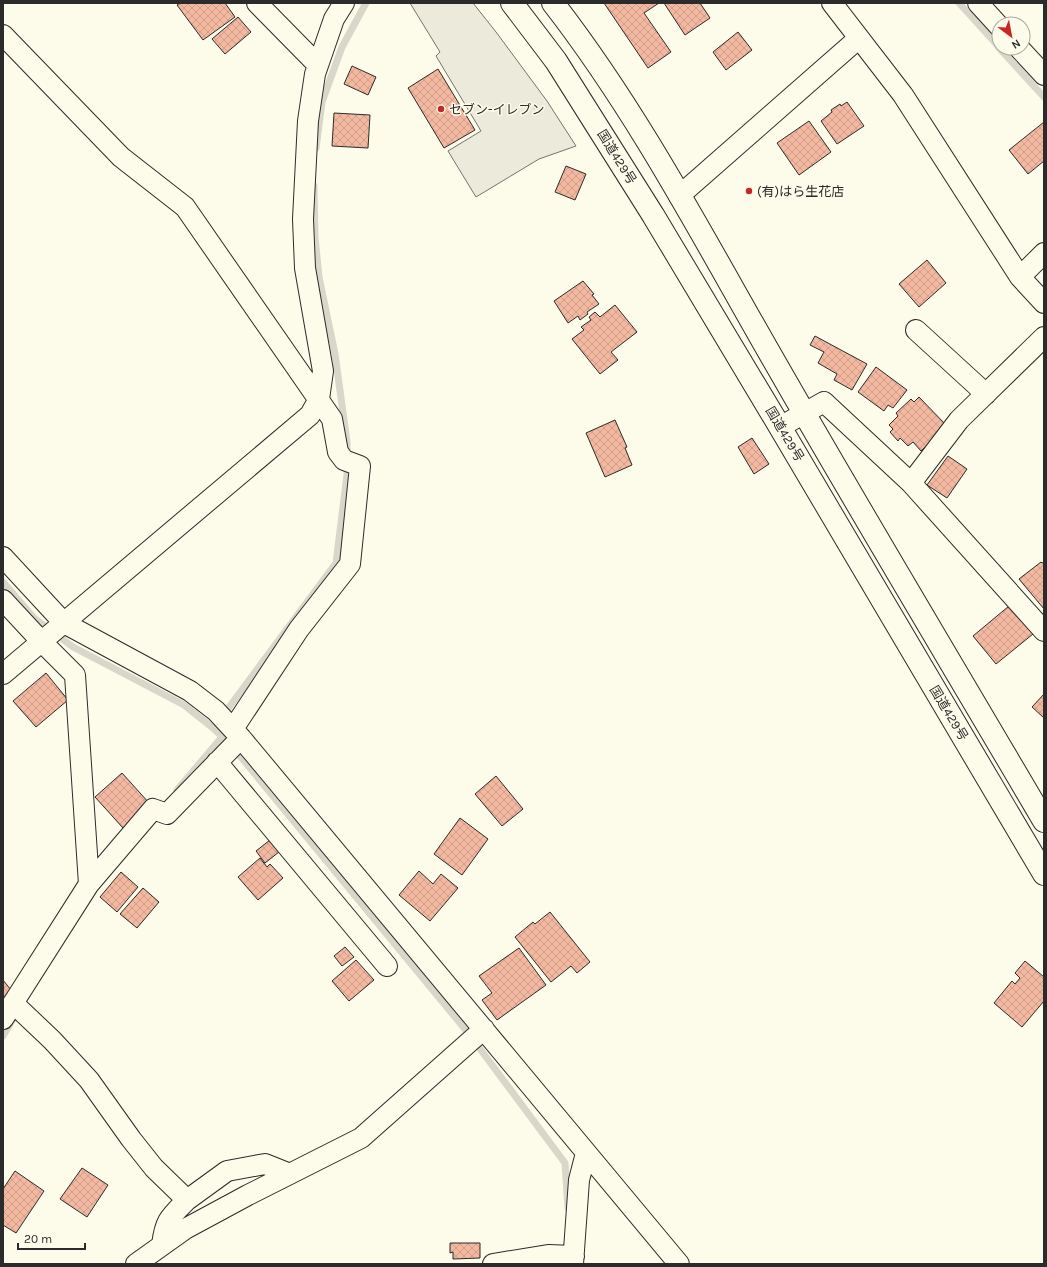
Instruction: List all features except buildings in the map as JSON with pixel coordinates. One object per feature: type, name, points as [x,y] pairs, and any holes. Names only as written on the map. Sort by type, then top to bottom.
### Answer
[{"type":"highway","name":"国道429号","points":[[512,3],[556,61],[653,215],[1044,874]]},
{"type":"highway","name":"国道429号","points":[[553,3],[583,42],[635,121],[804,413],[1044,821]]},
{"type":"street","points":[[257,3],[318,65]]},
{"type":"street","points":[[3,674],[310,415],[319,399],[323,371],[305,268],[303,219],[308,121],[315,74],[334,19],[344,3]]},
{"type":"street","points":[[832,3],[903,95],[1020,277],[1044,302]]},
{"type":"street","points":[[978,3],[991,17]]},
{"type":"street","points":[[3,35],[121,157],[185,207],[332,419],[338,452],[347,461],[360,466],[350,564],[299,629],[231,745],[167,814],[153,809],[89,884],[14,1010],[52,1040],[90,1080],[131,1139],[154,1168],[187,1200]]},
{"type":"street","points":[[679,196],[859,38]]},
{"type":"street","points":[[1027,56],[1044,75]]},
{"type":"street","points":[[1020,277],[1044,253]]},
{"type":"street","points":[[916,330],[986,394]]},
{"type":"street","points":[[911,483],[959,420],[1044,338]]},
{"type":"street","points":[[780,427],[824,402],[911,483],[1044,631]]},
{"type":"street","points":[[3,557],[52,632],[75,675],[89,884]]},
{"type":"street","points":[[3,600],[52,632],[190,691],[216,711],[231,745],[387,966]]},
{"type":"street","points":[[231,745],[477,1036],[586,1153],[679,1264]]},
{"type":"street","points":[[136,1264],[185,1229],[361,1138],[477,1036]]},
{"type":"street","points":[[493,1264],[548,1255],[572,1258],[579,1180],[586,1153]]},
{"type":"street","points":[[162,1245],[164,1230],[171,1216],[187,1200],[227,1171],[265,1164],[290,1174]]},
{"type":"shaded area","points":[[410,3],[473,3],[547,101],[576,146],[539,159],[476,197],[448,151],[481,131],[436,56],[440,52]]},
{"type":"waterway","points":[[316,148],[322,102],[342,47],[366,3]]},
{"type":"waterway","points":[[959,3],[991,38]]},
{"type":"waterway","points":[[1006,56],[1044,97]]},
{"type":"waterway","points":[[314,186],[315,237],[319,277],[335,354],[347,442],[347,453]]},
{"type":"waterway","points":[[227,710],[336,563],[347,475],[347,463]]},
{"type":"waterway","points":[[3,582],[34,618],[73,647],[184,705],[213,728],[231,745],[469,1034],[565,1163],[568,1208]]},
{"type":"waterway","points":[[177,790],[222,737]]},
{"type":"waterway","points":[[3,1036],[13,1019]]},
{"type":"place","name":"セブン-イレブン","points":[[441,109]]},
{"type":"place","name":"(有)はら生花店","points":[[749,191]]}]
